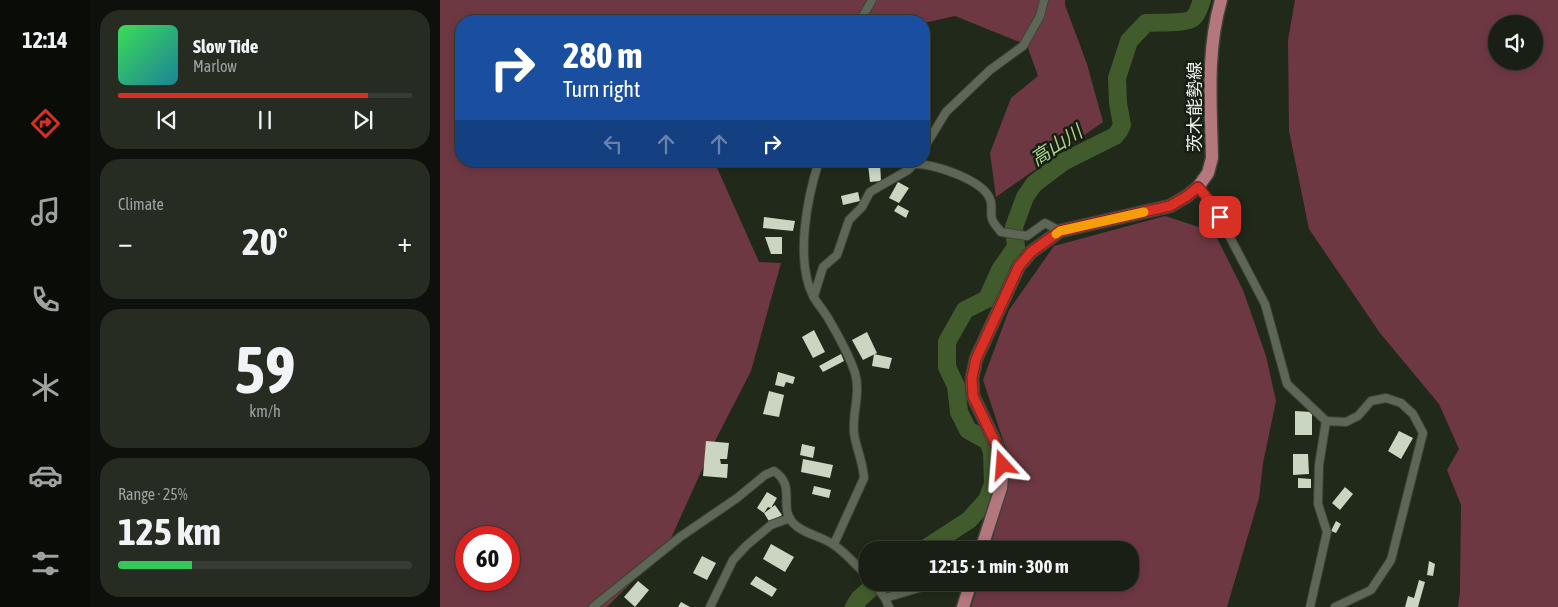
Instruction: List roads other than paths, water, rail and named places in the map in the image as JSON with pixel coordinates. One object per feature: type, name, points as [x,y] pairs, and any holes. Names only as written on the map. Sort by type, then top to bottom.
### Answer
[{"type":"main road","name":"茨木能勢線","points":[[984,541],[1001,488],[1003,465],[997,446],[973,396],[972,378],[976,359],[1019,266],[1031,252],[1060,231],[1170,206],[1198,187],[1208,173],[1212,158],[1210,59],[1221,0]]},
{"type":"main road","points":[[963,607],[968,591]]},
{"type":"street","points":[[863,15],[872,0]]},
{"type":"street","points":[[930,138],[946,112],[990,70],[1023,46],[1040,16],[1044,0]]},
{"type":"street","points":[[930,165],[980,186],[990,199],[992,220],[1001,232],[1026,236],[1045,222],[1060,231]]},
{"type":"street","points":[[817,167],[808,201],[805,252],[806,278],[814,296],[849,357],[856,374],[857,398],[854,433],[863,466],[864,478],[834,544]]},
{"type":"street","points":[[814,296],[823,267],[837,256],[849,220],[862,207],[870,192],[911,167]]},
{"type":"street","points":[[1198,187],[1213,205],[1265,304],[1287,384],[1326,421],[1346,422],[1358,416],[1371,401],[1386,398],[1401,404],[1414,414],[1424,433],[1391,560],[1371,590],[1334,607]]},
{"type":"street","points":[[1310,607],[1327,532],[1318,504],[1320,465],[1326,421]]},
{"type":"street","points":[[594,607],[680,537],[737,498],[765,475],[774,471],[781,476],[786,484],[787,513],[792,522],[805,531],[834,544],[859,568]]},
{"type":"street","points":[[710,607],[733,560],[746,545],[771,525],[790,518]]},
{"type":"street","points":[[880,591],[889,607]]},
{"type":"street","points":[[885,598],[909,591]]},
{"type":"waterway","name":"高山川","points":[[937,541],[969,520],[987,500],[993,484],[992,452],[988,441],[968,430],[959,412],[956,386],[947,367],[947,342],[965,310],[987,299],[1000,270],[1016,247],[1014,227],[1025,197],[1034,184],[1063,162],[1115,136],[1119,131],[1122,125],[1118,103],[1117,78],[1129,41],[1146,23],[1190,20],[1196,14],[1202,0]]},
{"type":"waterway","name":"高山川","points":[[854,607],[868,591]]}]
